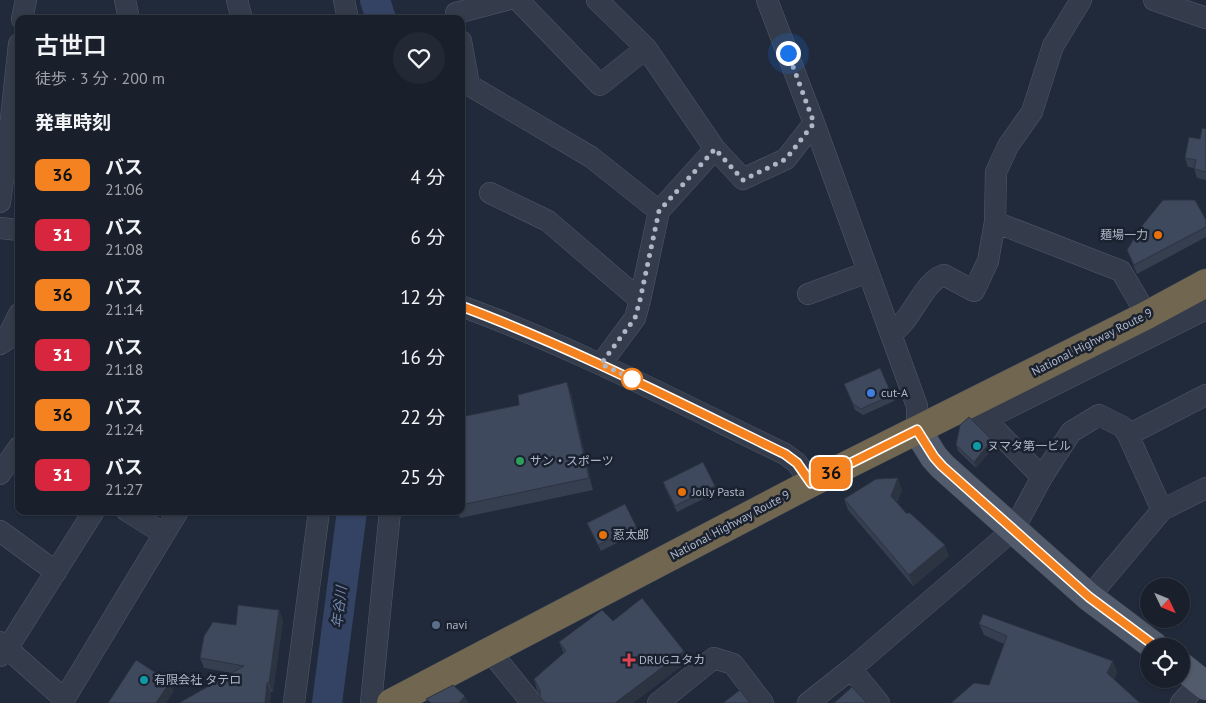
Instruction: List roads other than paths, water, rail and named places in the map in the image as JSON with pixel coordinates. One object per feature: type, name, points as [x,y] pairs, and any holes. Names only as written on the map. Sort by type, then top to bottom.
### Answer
[{"type":"highway","name":"National Highway Route 9","points":[[391,703],[811,483],[917,430],[977,411],[1206,283]]},
{"type":"main road","points":[[917,430],[942,466],[1089,597],[1143,638]]},
{"type":"street","points":[[23,15],[26,0]]},
{"type":"street","points":[[125,0],[128,15]]},
{"type":"street","points":[[237,0],[241,15]]},
{"type":"street","points":[[344,0],[347,15]]},
{"type":"street","points":[[456,10],[506,0]]},
{"type":"street","points":[[518,0],[600,85],[646,48]]},
{"type":"street","points":[[597,0],[646,48],[715,149],[743,180],[786,159],[814,123]]},
{"type":"street","points":[[767,0],[917,406],[917,430]]},
{"type":"street","points":[[891,334],[905,322],[925,291],[939,277],[944,276],[974,291],[988,261],[995,222],[996,172],[1008,146],[1032,112],[1053,46],[1081,0]]},
{"type":"street","points":[[1154,0],[1206,18]]},
{"type":"street","points":[[465,66],[468,84],[592,157],[659,211]]},
{"type":"street","points":[[0,202],[5,127],[15,68]]},
{"type":"street","points":[[601,364],[635,318],[659,211],[715,149]]},
{"type":"street","points":[[490,194],[548,221],[640,300]]},
{"type":"street","points":[[995,222],[1121,271],[1147,315]]},
{"type":"street","points":[[0,228],[15,230]]},
{"type":"street","points":[[808,294],[868,272]]},
{"type":"street","points":[[465,307],[505,322],[601,364],[785,454],[797,463],[811,483]]},
{"type":"street","points":[[1042,477],[977,411],[1206,309]]},
{"type":"street","points":[[0,344],[6,340],[15,322]]},
{"type":"street","points":[[1128,435],[1206,395]]},
{"type":"street","points":[[808,703],[851,669],[1014,529],[1042,477],[1071,432],[1099,415],[1122,427],[1128,435],[1162,510]]},
{"type":"street","points":[[0,474],[15,453]]},
{"type":"street","points":[[1089,597],[1162,510],[1206,488]]},
{"type":"street","points":[[92,515],[56,572],[2,649],[63,701],[176,515]]},
{"type":"street","points":[[133,515],[164,534]]},
{"type":"street","points":[[294,703],[318,515]]},
{"type":"street","points":[[371,703],[390,515]]},
{"type":"street","points":[[0,531],[56,572]]},
{"type":"street","points":[[490,651],[532,703]]},
{"type":"street","points":[[658,703],[714,658],[733,664],[763,703]]},
{"type":"street","points":[[851,669],[879,703]]},
{"type":"street","points":[[1181,703],[1196,678]]},
{"type":"waterway","name":"年谷川","points":[[375,0],[380,15]]},
{"type":"waterway","name":"年谷川","points":[[327,703],[351,515]]},
{"type":"place","name":"麺場一力","points":[[1158,235]]},
{"type":"place","name":"cut-A","points":[[871,393]]},
{"type":"place","name":"ヌマタ第一ビル","points":[[977,446]]},
{"type":"place","name":"サン・スポーツ","points":[[520,461]]},
{"type":"place","name":"Jolly Pasta","points":[[682,492]]},
{"type":"place","name":"荵太郎","points":[[603,535]]},
{"type":"place","name":"navi","points":[[436,625]]},
{"type":"place","name":"DRUGユタカ","points":[[629,660]]},
{"type":"place","name":"有限会社 タテロ","points":[[144,680]]}]
